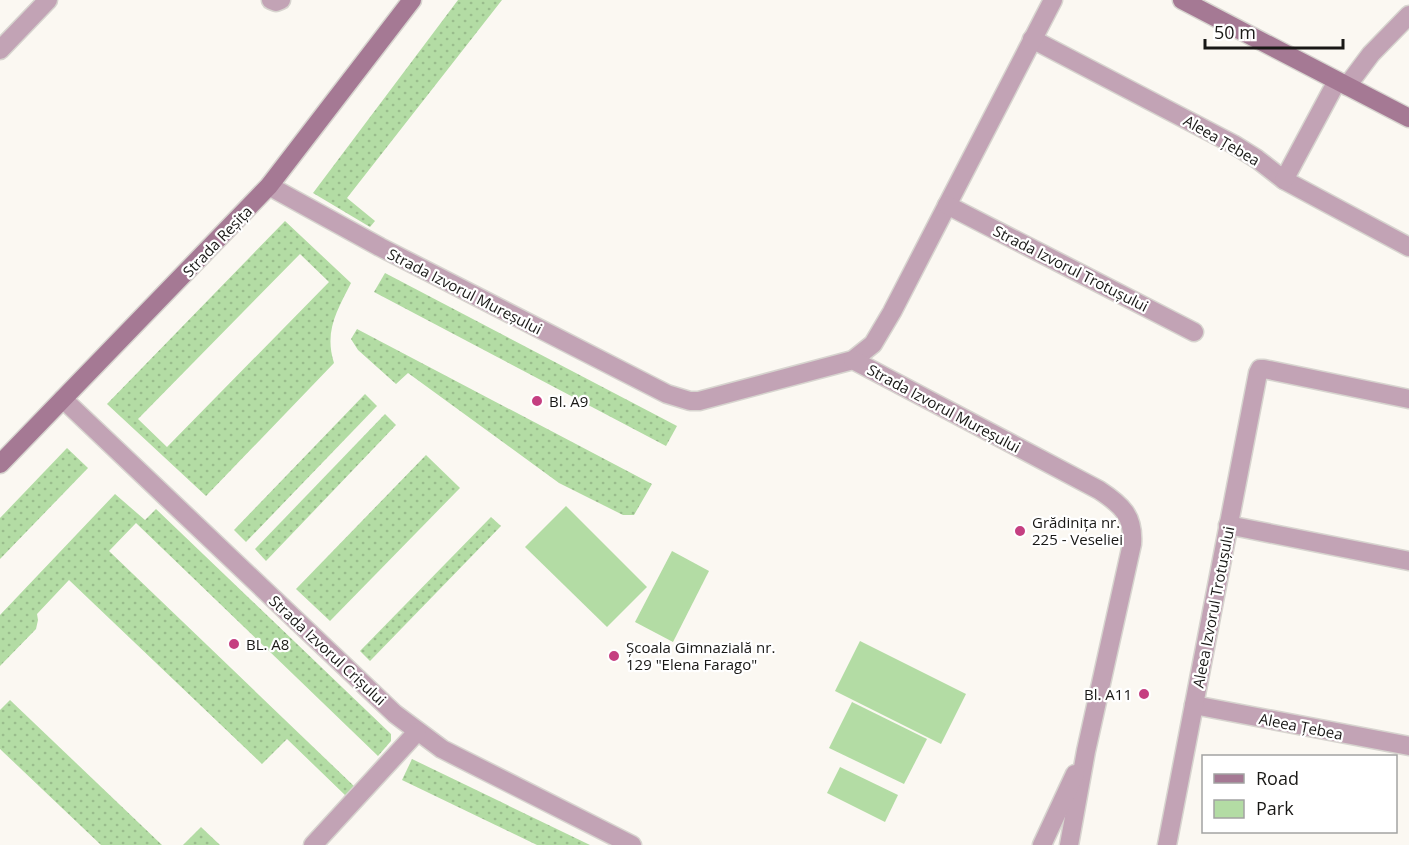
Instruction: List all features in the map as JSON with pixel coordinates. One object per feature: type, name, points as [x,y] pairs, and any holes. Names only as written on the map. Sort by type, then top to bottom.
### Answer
[{"type":"street","points":[[0,50],[48,0]]},
{"type":"street","points":[[271,0],[276,2],[281,0]]},
{"type":"street","name":"Strada Reșița","points":[[0,464],[269,186],[412,0]]},
{"type":"street","points":[[853,360],[873,344],[880,334],[1053,0]]},
{"type":"street","points":[[1182,0],[1409,118]]},
{"type":"street","points":[[1284,180],[1342,84],[1409,15]]},
{"type":"street","name":"Aleea Țebea","points":[[1032,39],[1233,144],[1284,180],[1409,247]]},
{"type":"street","name":"Strada Izvorul Mureșului","points":[[269,186],[380,247],[680,399],[699,401],[853,360],[1112,499],[1130,518],[1133,532],[1132,544],[1086,751],[1069,845]]},
{"type":"street","name":"Strada Izvorul Trotușului","points":[[947,204],[1194,332]]},
{"type":"street","name":"Aleea Izvorul Trotușului","points":[[1167,845],[1260,369],[1409,399]]},
{"type":"street","name":"Strada Izvorul Crișului","points":[[63,399],[417,732],[442,749],[632,845]]},
{"type":"street","points":[[1228,525],[1409,561]]},
{"type":"street","name":"Aleea Țebea","points":[[1194,705],[1409,746]]},
{"type":"street","points":[[313,845],[417,732]]},
{"type":"street","name":"Strada Izvorul Mureșului","points":[[1042,845],[1086,751]]},
{"type":"green space","points":[[458,0],[502,0],[347,198],[375,221],[370,227],[313,193]]},
{"type":"green space","points":[[285,221],[351,283],[331,331],[331,352],[334,363],[206,496],[107,404]],"holes":[[[300,254],[329,282],[167,447],[138,419]]]},
{"type":"green space","points":[[385,273],[677,426],[666,446],[374,292]]},
{"type":"green space","points":[[357,329],[652,484],[634,515],[623,515],[559,483],[408,373],[396,384],[358,350],[351,339]]},
{"type":"green space","points":[[365,394],[377,406],[246,542],[234,530]]},
{"type":"green space","points":[[385,414],[396,425],[266,561],[255,549]]},
{"type":"green space","points":[[67,448],[88,468],[0,559],[0,518]]},
{"type":"green space","points":[[426,455],[460,488],[330,621],[296,589]]},
{"type":"green space","points":[[115,494],[145,520],[156,509],[391,734],[391,741],[378,756],[136,523],[109,551],[356,788],[349,796],[346,796],[287,739],[262,764],[69,580],[37,614],[36,629],[0,666],[0,615]]},
{"type":"green space","points":[[566,506],[647,587],[607,627],[525,547]]},
{"type":"green space","points":[[491,517],[501,526],[370,661],[360,651]]},
{"type":"green space","points":[[672,551],[709,571],[673,642],[635,622]]},
{"type":"green space","points":[[860,641],[966,694],[941,744],[835,691]]},
{"type":"green space","points":[[10,700],[162,845],[101,845],[0,749],[0,710]]},
{"type":"green space","points":[[852,702],[927,739],[904,784],[829,748]]},
{"type":"green space","points":[[412,759],[590,845],[537,845],[402,780]]},
{"type":"green space","points":[[840,767],[898,795],[885,822],[827,793]]},
{"type":"green space","points":[[201,827],[220,845],[183,845]]},
{"type":"place","name":"Bl. A9","points":[[537,401]]},
{"type":"place","name":"Grădinița nr. 225 - Veseliei","points":[[1020,531]]},
{"type":"place","name":"BL. A8","points":[[234,644]]},
{"type":"place","name":"Școala Gimnazială nr. 129 \"Elena Farago\"","points":[[614,656]]},
{"type":"place","name":"Bl. A11","points":[[1144,694]]}]
